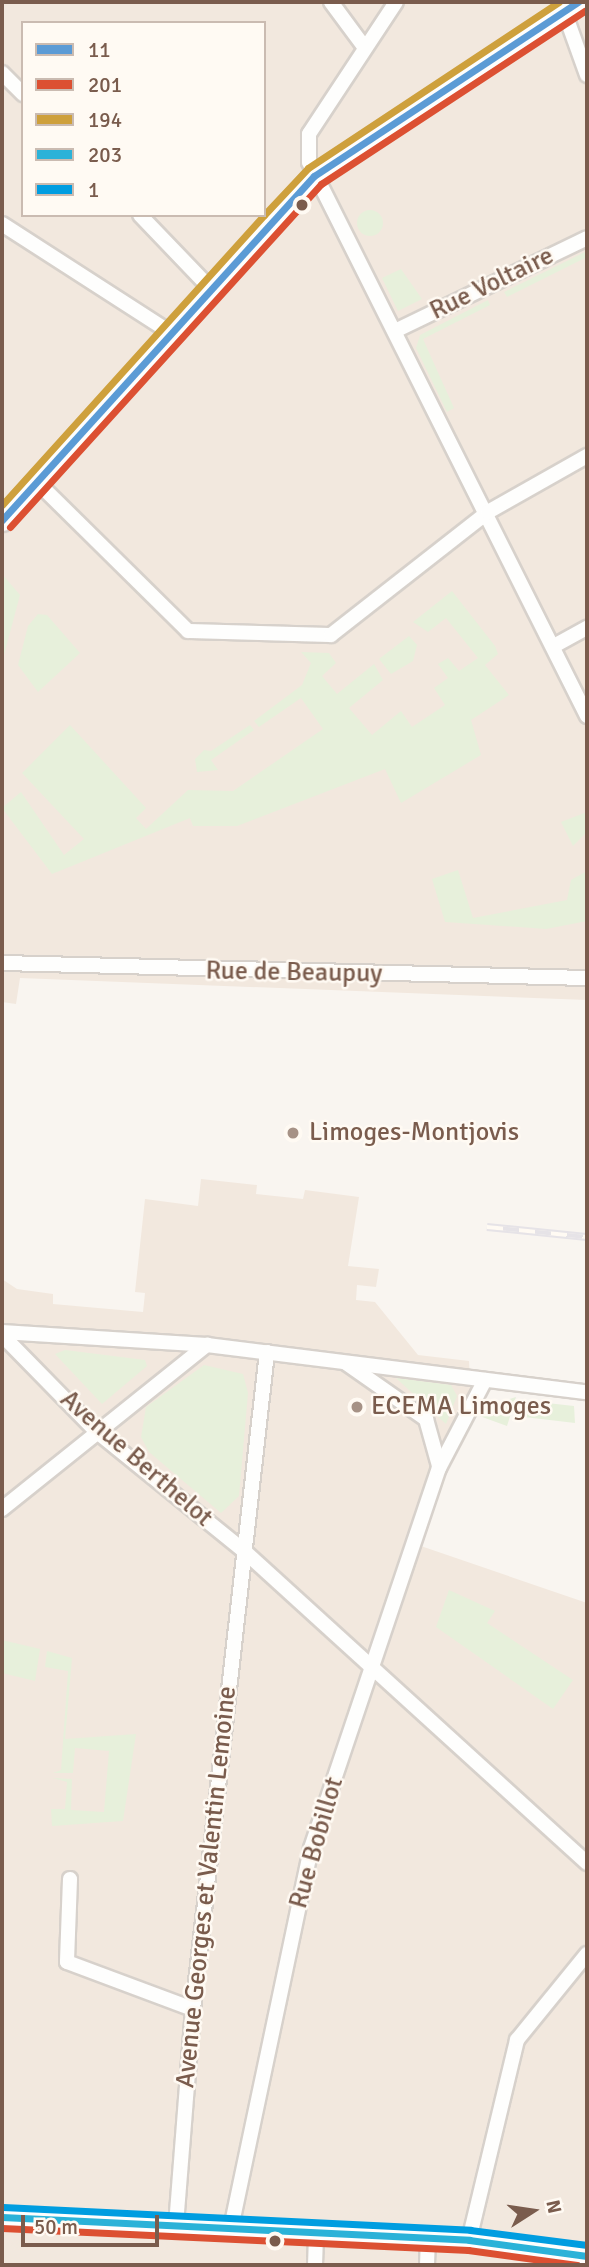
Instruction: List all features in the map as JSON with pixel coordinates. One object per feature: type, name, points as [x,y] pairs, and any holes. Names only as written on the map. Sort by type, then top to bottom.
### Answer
[{"type":"main road","points":[[2,520],[314,176],[571,6]]},
{"type":"main road","points":[[2,2217],[469,2240],[587,2256]]},
{"type":"street","points":[[331,2],[365,48]]},
{"type":"street","points":[[396,2],[309,134],[314,176],[397,330],[587,716]]},
{"type":"street","points":[[571,6],[587,75]]},
{"type":"street","points":[[2,73],[21,92]]},
{"type":"street","points":[[141,217],[211,289]]},
{"type":"street","points":[[2,224],[171,333]]},
{"type":"street","name":"Rue Voltaire","points":[[397,330],[587,238]]},
{"type":"street","points":[[37,482],[188,631],[331,635],[488,513],[587,456]]},
{"type":"street","points":[[554,646],[587,628]]},
{"type":"street","name":"Rue de Beaupuy","points":[[2,963],[587,978]]},
{"type":"street","points":[[2,1334],[207,1345],[587,1392]]},
{"type":"street","name":"Avenue Berthelot","points":[[2,1334],[96,1431],[243,1550],[587,1863]]},
{"type":"street","points":[[2,1509],[96,1431],[207,1345]]},
{"type":"street","name":"Avenue Georges et Valentin Lemoine","points":[[176,2225],[193,2009],[267,1352]]},
{"type":"street","points":[[342,1360],[426,1419],[439,1468]]},
{"type":"street","name":"Rue Bobillot","points":[[231,2228],[311,1848],[439,1468],[485,1380]]},
{"type":"street","points":[[70,1879],[67,1962],[193,2009]]},
{"type":"street","points":[[469,2240],[517,2040],[587,1954]]},
{"type":"street","points":[[315,2265],[316,2231]]},
{"type":"street","points":[[427,2265],[428,2239]]},
{"type":"shaded area","points":[[2,2],[587,2],[587,1000],[20,978],[16,1004],[2,1002]]},
{"type":"shaded area","points":[[201,1179],[257,1185],[256,1194],[303,1199],[305,1190],[359,1197],[348,1266],[379,1269],[376,1287],[357,1285],[356,1300],[375,1302],[418,1355],[469,1361],[471,1400],[415,1544],[587,1603],[587,2265],[2,2265],[2,1279],[17,1289],[53,1294],[53,1304],[143,1312],[145,1293],[135,1292],[145,1199],[198,1206]]},
{"type":"green space","points":[[370,210],[379,214],[383,223],[379,232],[370,236],[361,232],[357,223],[361,214]]},
{"type":"green space","points":[[587,251],[587,257],[507,297],[504,292]]},
{"type":"green space","points":[[401,269],[422,299],[398,311],[382,278]]},
{"type":"green space","points":[[488,300],[490,305],[423,339],[454,408],[447,412],[416,348],[420,335]]},
{"type":"green space","points":[[2,574],[20,595],[4,655],[2,652]]},
{"type":"green space","points":[[452,591],[495,646],[498,654],[485,665],[509,695],[471,720],[481,755],[401,803],[385,769],[237,826],[193,826],[190,818],[52,874],[2,808],[21,792],[64,855],[84,839],[22,773],[70,725],[146,808],[136,818],[146,829],[188,790],[233,791],[323,729],[301,698],[259,727],[254,721],[302,685],[311,663],[301,652],[329,653],[336,663],[322,676],[337,694],[374,664],[383,680],[349,708],[372,735],[401,711],[412,727],[445,705],[434,688],[448,678],[438,664],[448,658],[459,671],[478,658],[446,618],[428,632],[413,622]]},
{"type":"green space","points":[[38,614],[47,615],[80,653],[38,692],[18,665],[28,626]]},
{"type":"green space","points":[[409,636],[417,645],[413,661],[391,674],[379,659]]},
{"type":"green space","points":[[250,725],[254,730],[211,760],[218,770],[197,772],[195,759],[204,750],[211,751]]},
{"type":"green space","points":[[587,812],[587,832],[573,846],[561,822]]},
{"type":"green space","points":[[458,870],[473,918],[567,900],[571,880],[587,871],[587,921],[546,929],[445,922],[432,879]]},
{"type":"green space","points":[[65,1350],[145,1360],[147,1366],[102,1404],[55,1354]]},
{"type":"green space","points":[[204,1365],[243,1374],[248,1393],[239,1496],[221,1513],[149,1452],[141,1437],[146,1407]]},
{"type":"green space","points":[[396,1378],[451,1385],[457,1396],[446,1424]]},
{"type":"green space","points":[[516,1397],[507,1426],[474,1414],[491,1405]]},
{"type":"green space","points":[[529,1401],[574,1406],[575,1423],[524,1417]]},
{"type":"green space","points":[[449,1590],[495,1611],[487,1623],[573,1680],[553,1709],[436,1627]]},
{"type":"green space","points":[[2,1640],[40,1649],[35,1681],[2,1673]]},
{"type":"green space","points":[[47,1651],[72,1658],[65,1739],[136,1734],[123,1821],[52,1826],[51,1809],[65,1809],[67,1782],[53,1778],[72,1779],[71,1810],[104,1812],[109,1751],[75,1748],[73,1773],[53,1773],[61,1770],[68,1671],[45,1667]]},
{"type":"railway","points":[[487,1227],[587,1237]]},
{"type":"transit line","name":"194","points":[[266,213],[308,168],[559,2]]},
{"type":"transit line","name":"11","points":[[2,520],[314,176],[578,2]]},
{"type":"transit line","name":"201","points":[[10,527],[321,184],[584,11]]},
{"type":"transit line","name":"194","points":[[2,505],[262,217]]},
{"type":"transit line","name":"1","points":[[3,2207],[470,2230],[587,2245]]},
{"type":"transit line","name":"203","points":[[2,2217],[469,2240],[587,2256]]},
{"type":"transit line","name":"201","points":[[2,2228],[468,2250],[577,2265]]},
{"type":"place","name":"Limoges-Montjovis","points":[[293,1133]]},
{"type":"place","name":"ECEMA Limoges","points":[[357,1407]]}]
